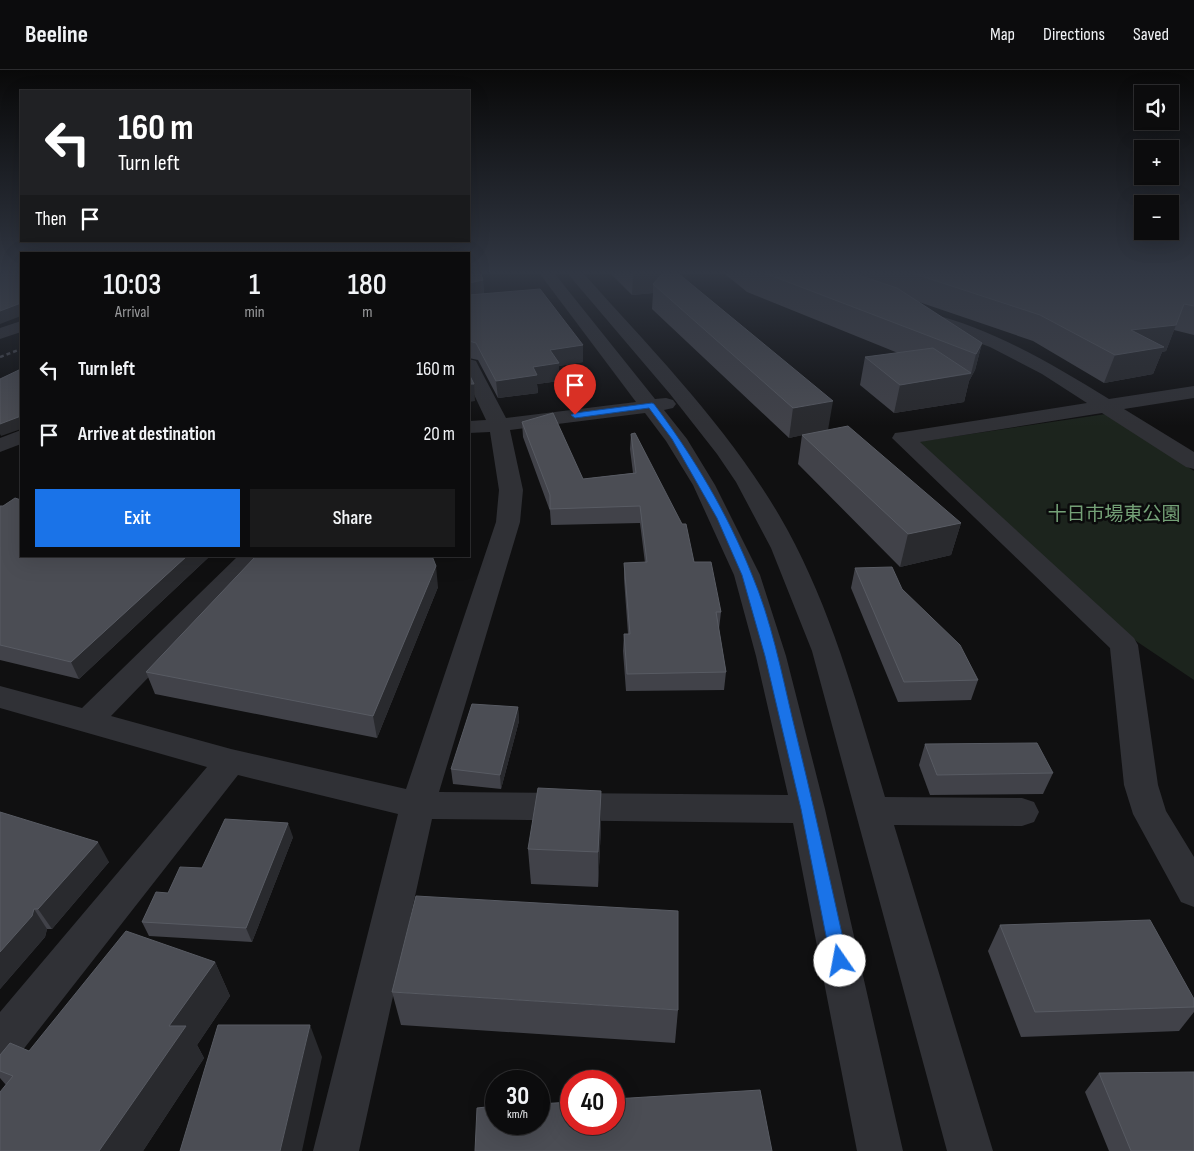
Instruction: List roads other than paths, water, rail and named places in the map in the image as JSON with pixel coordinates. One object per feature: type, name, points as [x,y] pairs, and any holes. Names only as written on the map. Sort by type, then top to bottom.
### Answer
[{"type":"street","points":[[580,324],[652,406],[676,439],[704,485],[747,575],[772,656],[808,809],[880,1151]]},
{"type":"street","points":[[620,324],[711,432],[766,515],[794,572],[826,651],[970,1151]]},
{"type":"street","points":[[945,324],[996,343],[1049,370],[1194,462]]},
{"type":"street","points":[[0,334],[20,326]]},
{"type":"street","points":[[336,1151],[418,805],[508,522],[511,490],[499,425],[470,367]]},
{"type":"street","points":[[1194,392],[903,438],[1124,645],[1141,785],[1150,814],[1194,891]]},
{"type":"street","points":[[470,427],[499,425],[686,401]]},
{"type":"street","points":[[0,446],[20,436]]},
{"type":"street","points":[[88,721],[252,557]]},
{"type":"street","points":[[0,697],[231,761],[418,805],[808,809]]},
{"type":"street","points":[[0,1045],[231,761]]},
{"type":"street","points":[[872,811],[1022,812]]},
{"type":"railway","points":[[0,357],[20,349]]},
{"type":"park label","name":"十日市場東公園","points":[[1114,513]]}]
